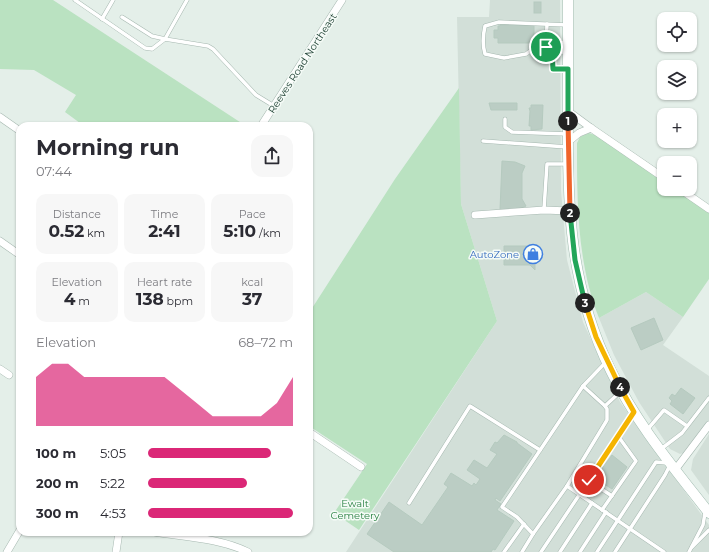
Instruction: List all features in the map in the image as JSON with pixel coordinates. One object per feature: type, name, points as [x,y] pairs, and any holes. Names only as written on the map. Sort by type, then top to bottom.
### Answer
[{"type":"main road","points":[[568,0],[569,211],[573,248],[580,286],[589,318],[606,361],[621,391],[634,412],[709,513]]},
{"type":"street","name":"Reeves Road Northeast","points":[[264,122],[342,0]]},
{"type":"street","points":[[568,111],[657,173]]},
{"type":"street","points":[[0,117],[16,128]]},
{"type":"street","points":[[568,141],[579,133],[591,128]]},
{"type":"street","points":[[690,196],[709,209]]},
{"type":"street","points":[[475,215],[544,210],[569,211]]},
{"type":"street","points":[[0,241],[16,252]]},
{"type":"street","points":[[0,369],[9,375]]},
{"type":"street","points":[[673,466],[709,425]]},
{"type":"street","points":[[313,435],[360,467]]},
{"type":"street","points":[[7,552],[16,536]]},
{"type":"street","points":[[116,552],[118,536]]},
{"type":"street","points":[[181,536],[215,541],[248,552]]},
{"type":"lane","points":[[75,0],[145,48],[152,49],[165,39],[188,0]]},
{"type":"lane","points":[[102,19],[113,0]]},
{"type":"lane","points":[[122,17],[152,36],[208,46],[213,49],[256,95],[274,106]]},
{"type":"lane","points":[[568,25],[499,22],[486,26],[483,34],[483,47],[485,54],[504,58],[526,54],[533,48],[546,47],[550,43],[568,47]]},
{"type":"lane","points":[[546,47],[548,24]]},
{"type":"lane","points":[[546,47],[552,52],[553,69],[568,69]]},
{"type":"lane","points":[[552,52],[568,47]]},
{"type":"lane","points":[[505,119],[505,127],[512,132],[568,141]]},
{"type":"lane","points":[[483,141],[568,141]]},
{"type":"lane","points":[[544,210],[546,164],[568,164]]},
{"type":"lane","points":[[534,534],[502,507],[583,386],[606,361]]},
{"type":"lane","points":[[522,552],[567,486],[604,426],[608,415],[605,406],[583,386]]},
{"type":"lane","points":[[605,406],[621,391]]},
{"type":"lane","points":[[661,449],[682,433],[709,398]]},
{"type":"lane","points":[[410,503],[470,406],[540,450]]},
{"type":"lane","points":[[647,430],[664,410],[687,426]]},
{"type":"lane","points":[[541,552],[634,412]]},
{"type":"lane","points":[[602,510],[636,461],[618,436]]},
{"type":"lane","points":[[597,552],[656,462],[673,466],[665,475],[615,552]]},
{"type":"lane","points":[[589,480],[612,496]]},
{"type":"lane","points":[[567,486],[664,552]]},
{"type":"lane","points":[[560,552],[592,503]]},
{"type":"lane","points":[[690,550],[705,519],[705,514],[701,503]]},
{"type":"lane","points":[[580,552],[606,512]]},
{"type":"lane","points":[[504,552],[524,524]]},
{"type":"lane","points":[[690,550],[709,530]]},
{"type":"shaded area","points":[[490,0],[560,0],[561,191],[567,260],[583,322],[620,402],[709,525],[709,552],[346,552],[497,321],[461,204],[457,17],[489,17]]},
{"type":"shaded area","points":[[646,292],[683,317],[663,345],[709,376],[709,420],[686,452],[680,454],[670,449],[639,402],[614,355],[599,318]]},
{"type":"shaded area","points":[[709,434],[709,495],[691,470],[693,459]]},
{"type":"green space","points":[[0,0],[53,0],[240,122],[79,122],[65,112],[76,95],[34,70],[0,69]]},
{"type":"green space","name":"Ewalt Cemetery","points":[[459,88],[461,204],[497,321],[359,530],[334,513],[367,464],[313,429],[313,307],[395,179]]},
{"type":"green space","points":[[589,133],[595,135],[657,177],[657,196],[685,196],[709,212],[709,279],[683,317],[646,292],[599,318],[586,276],[582,254],[577,187],[577,143],[580,137]]},
{"type":"building","points":[[534,2],[541,2],[541,13],[534,13]]},
{"type":"building","points":[[534,25],[534,43],[498,43],[498,38],[494,38],[494,30],[498,30],[498,26]]},
{"type":"building","points":[[489,103],[517,103],[517,110],[491,110]]},
{"type":"building","points":[[531,105],[543,105],[542,129],[531,130],[531,126],[529,126],[529,108],[531,108]]},
{"type":"building","points":[[502,161],[515,162],[525,166],[522,173],[522,199],[526,206],[516,211],[500,210]]},
{"type":"building","points":[[504,246],[535,246],[535,270],[530,265],[504,265]]},
{"type":"building","points":[[654,318],[663,340],[641,350],[631,328]]},
{"type":"building","points":[[681,388],[695,398],[683,414],[670,404],[672,401],[669,398],[672,394],[675,396]]},
{"type":"building","points":[[504,435],[517,442],[532,454],[500,501],[496,498],[495,500],[501,504],[497,510],[514,521],[495,550],[493,549],[491,552],[394,552],[367,534],[389,502],[422,525],[448,487],[444,484],[451,473],[472,486],[474,483],[476,485],[480,479],[467,470],[474,460],[487,468],[497,454],[490,450],[495,442],[497,443]]},
{"type":"building","points":[[612,455],[627,467],[612,489],[595,478]]},
{"type":"place","name":"AutoZone","points":[[533,254]]},
{"type":"route","points":[[546,47],[552,52],[553,69],[568,69],[570,224],[579,280],[589,318],[599,345],[621,391],[634,412],[589,480]]}]
